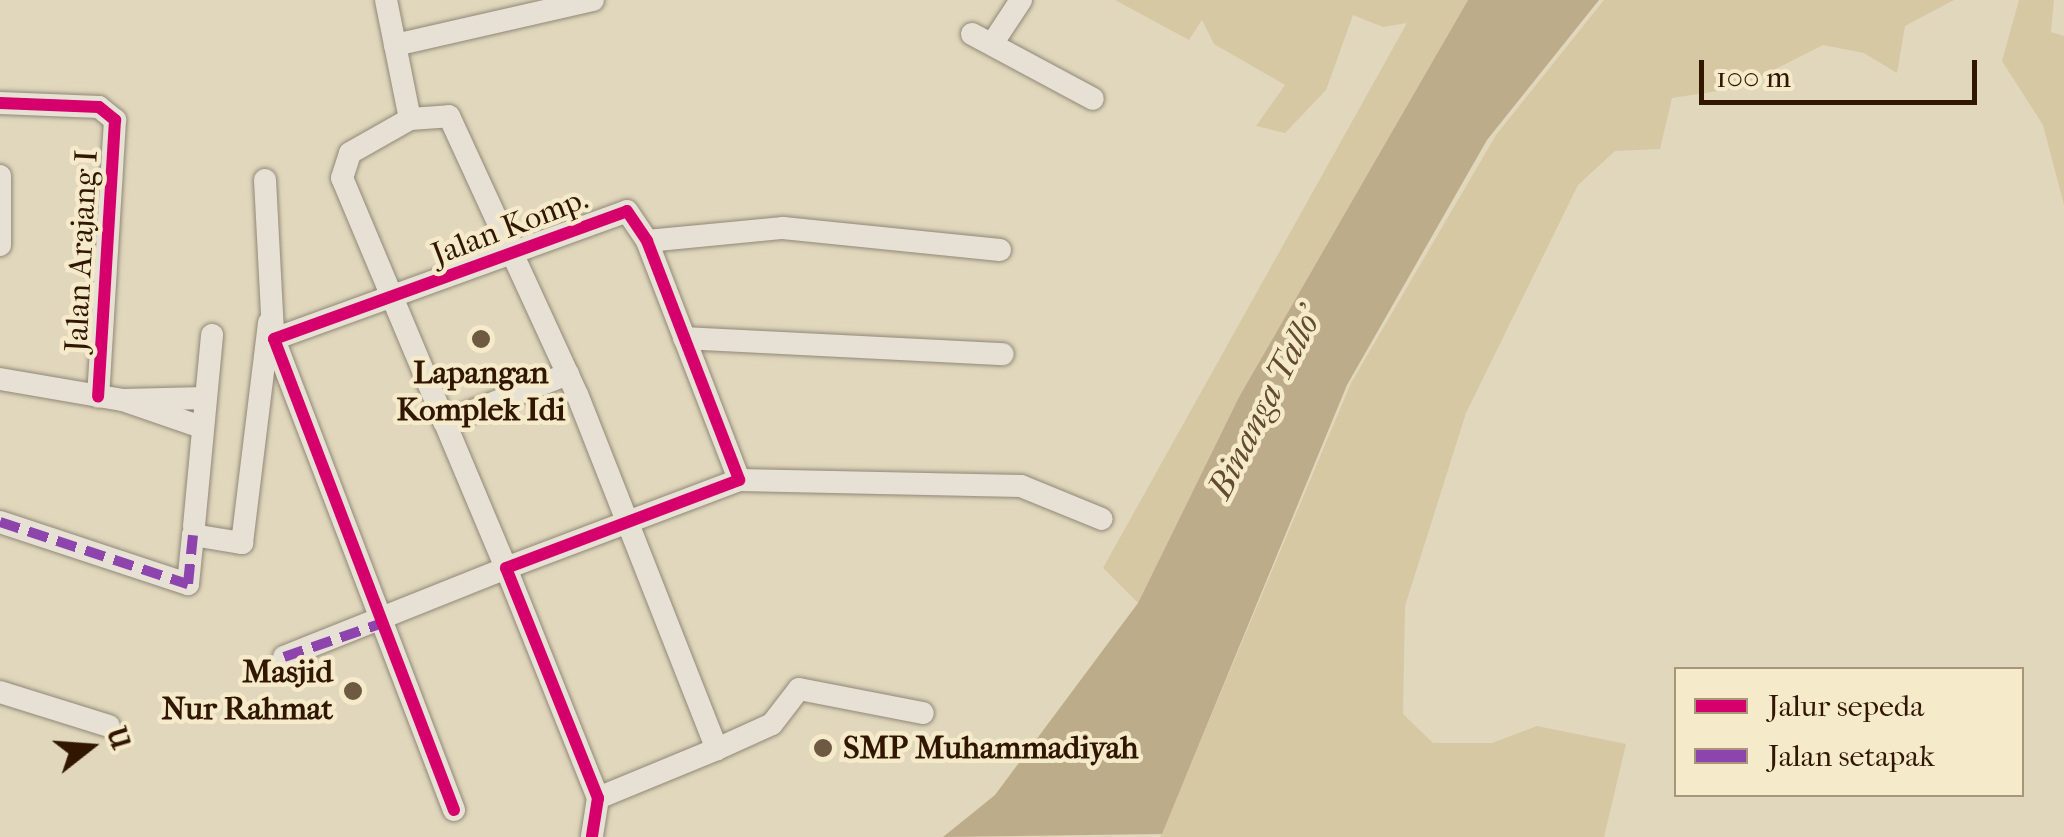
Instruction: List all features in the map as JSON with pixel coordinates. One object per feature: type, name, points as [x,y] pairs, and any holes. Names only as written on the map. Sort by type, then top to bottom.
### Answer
[{"type":"street","points":[[386,0],[410,119]]},
{"type":"street","points":[[395,46],[593,0]]},
{"type":"street","points":[[1022,0],[983,38],[1093,100]]},
{"type":"street","name":"Jalan Arajang I","points":[[0,104],[110,112],[114,206],[98,396]]},
{"type":"street","points":[[517,256],[455,120],[410,119],[350,153],[341,173],[598,798],[592,837]]},
{"type":"street","points":[[0,176],[0,245]]},
{"type":"street","points":[[0,522],[188,584],[193,535],[242,543],[271,331],[265,180]]},
{"type":"street","name":"Jalan Komp.","points":[[271,331],[392,301],[627,211],[648,241]]},
{"type":"street","points":[[738,480],[648,241],[782,228],[1000,250]]},
{"type":"street","name":"Jalan Komp.","points":[[517,256],[629,523],[717,749]]},
{"type":"street","points":[[271,331],[454,810]]},
{"type":"street","points":[[194,526],[212,335]]},
{"type":"street","points":[[684,338],[1003,354]]},
{"type":"street","points":[[444,422],[568,374]]},
{"type":"street","points":[[0,378],[123,400],[202,427]]},
{"type":"street","points":[[123,400],[205,398]]},
{"type":"street","points":[[284,657],[738,480],[1021,486],[1102,519]]},
{"type":"street","points":[[598,798],[772,724],[799,690],[923,713]]},
{"type":"street","points":[[0,692],[109,726]]},
{"type":"shaded area","points":[[1115,0],[1468,0],[1239,397],[1138,603],[1103,568],[1407,23],[1383,27],[1353,15],[1326,90],[1285,133],[1256,126],[1285,85],[1214,44],[1202,20],[1189,40]]},
{"type":"shaded area","points":[[1604,0],[1954,0],[1905,26],[1897,73],[1864,53],[1823,45],[1738,88],[1672,98],[1660,149],[1615,151],[1578,185],[1466,413],[1405,606],[1403,714],[1433,743],[1492,743],[1537,726],[1626,744],[1604,837],[1160,837],[1351,383],[1496,135]]},
{"type":"shaded area","points":[[2019,0],[2054,0],[2051,32],[2064,36],[2064,205],[2043,125],[2002,61]]},
{"type":"water","name":"Binanga Tallo'","points":[[1468,0],[1599,0],[1487,140],[1347,385],[1162,834],[943,837],[995,795],[1138,603],[1239,397]]},
{"type":"marked path","points":[[0,522],[188,584],[193,535]]},
{"type":"marked path","points":[[284,657],[383,623]]},
{"type":"cycle path","points":[[0,103],[99,107],[115,120],[98,396]]},
{"type":"cycle path","points":[[454,810],[274,339],[627,211],[647,241],[739,480],[506,568],[598,798],[592,837]]},
{"type":"place","name":"Lapangan Komplek Idi","points":[[481,339]]},
{"type":"place","name":"Masjid Nur Rahmat","points":[[353,691]]},
{"type":"place","name":"SMP Muhammadiyah","points":[[823,748]]}]
